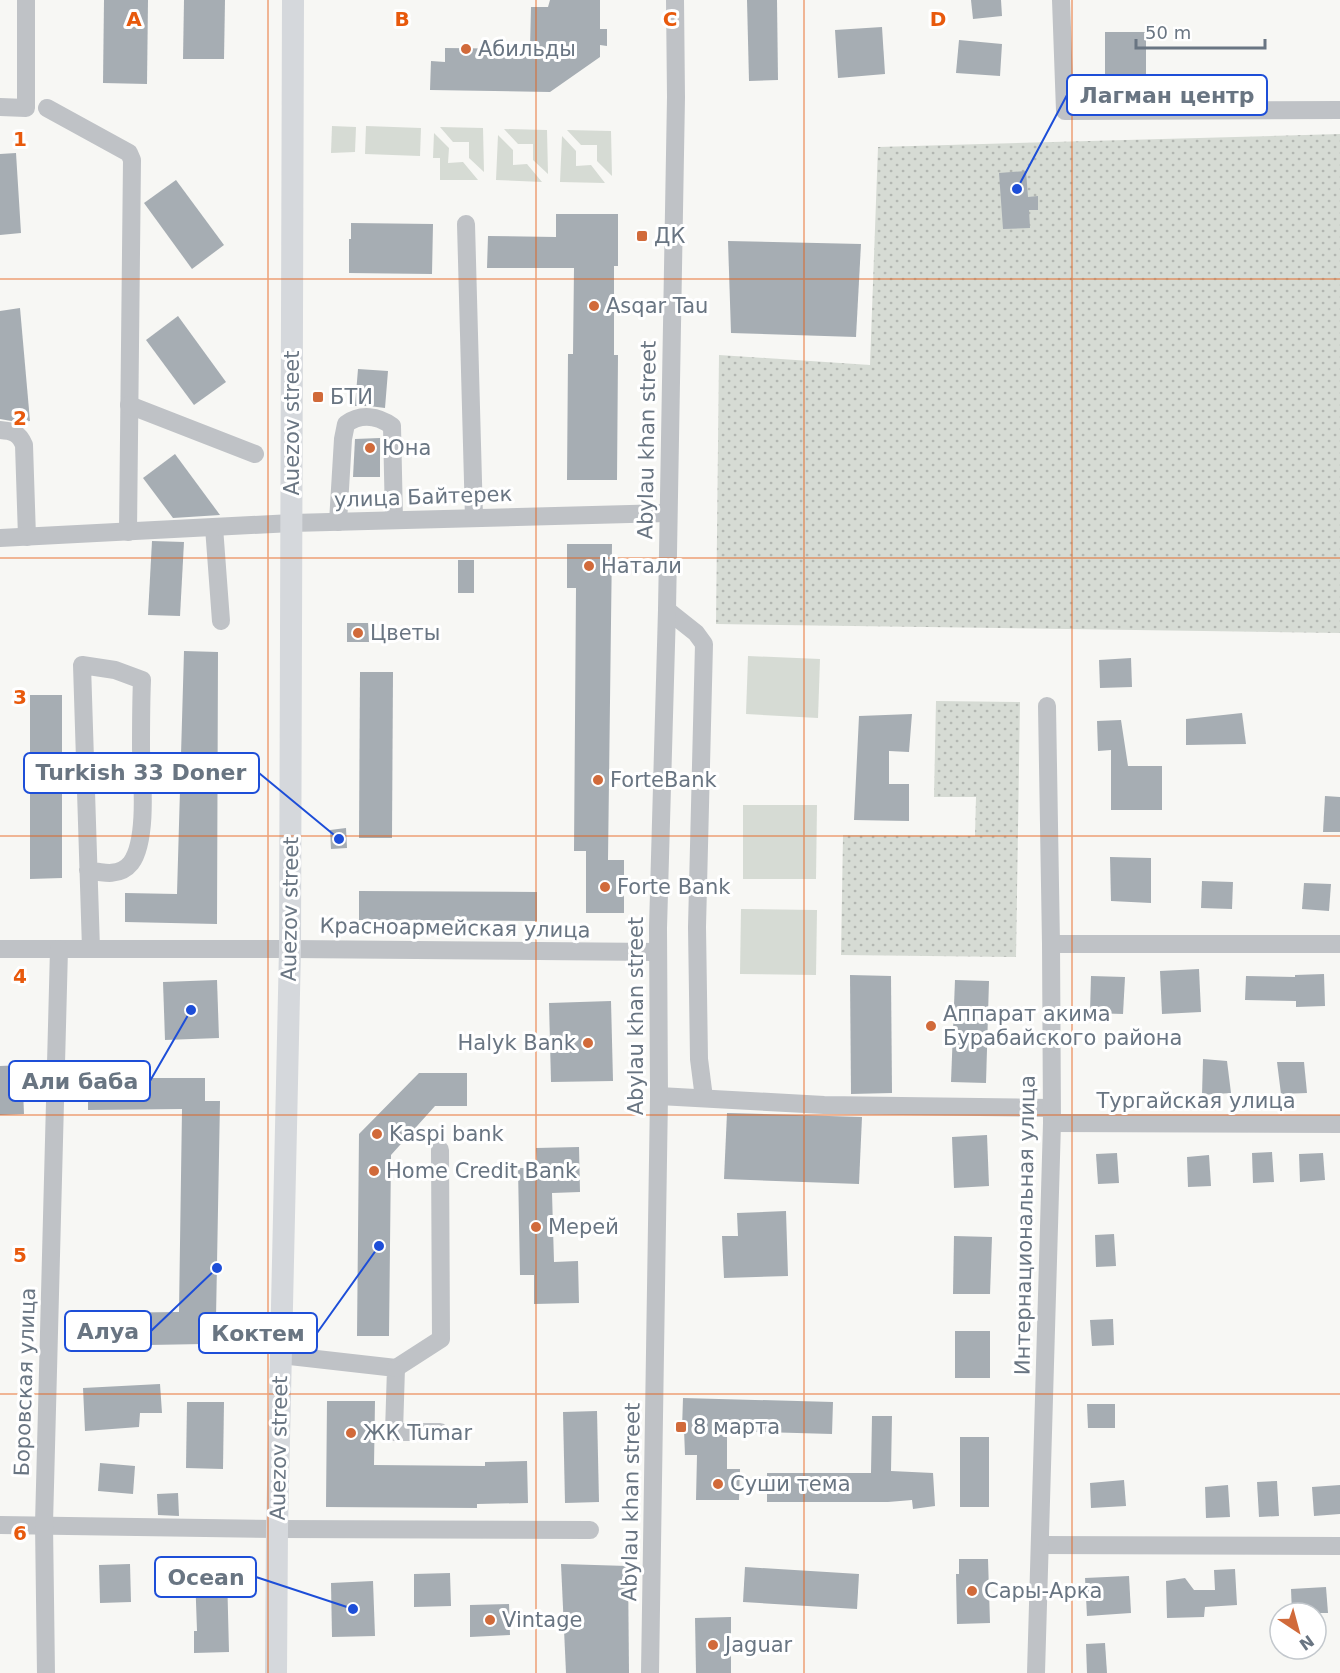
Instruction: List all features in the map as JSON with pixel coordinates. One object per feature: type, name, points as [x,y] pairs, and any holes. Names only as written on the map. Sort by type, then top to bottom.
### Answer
[{"type":"main road","name":"Auezov street","points":[[276,1673],[290,949],[293,0]]},
{"type":"street","points":[[0,107],[26,108],[26,0]]},
{"type":"street","name":"Abylau khan street","points":[[650,1673],[659,1096],[658,952],[676,116],[675,0]]},
{"type":"street","points":[[1061,0],[1065,111],[1340,110]]},
{"type":"street","points":[[47,108],[129,153],[132,160],[128,532]]},
{"type":"street","points":[[466,224],[474,518]]},
{"type":"street","points":[[129,405],[255,454]]},
{"type":"street","points":[[338,522],[346,424],[354,418],[369,416],[392,426],[394,520]]},
{"type":"street","points":[[0,429],[18,434],[24,445],[27,537]]},
{"type":"street","name":"улица Байтерек","points":[[0,538],[292,523],[667,513]]},
{"type":"street","points":[[214,527],[221,621]]},
{"type":"street","points":[[667,610],[696,633],[704,644],[697,927],[699,1059],[704,1098]]},
{"type":"street","points":[[88,870],[106,874],[120,872],[130,864],[138,849],[142,805],[142,680],[116,670],[82,665],[88,870],[91,949]]},
{"type":"street","name":"Интернациональная улица","points":[[1036,1673],[1052,1115],[1047,706]]},
{"type":"street","points":[[1051,944],[1340,944]]},
{"type":"street","name":"Красноармейская улица","points":[[0,949],[658,952]]},
{"type":"street","name":"Боровская улица","points":[[46,1673],[44,1524],[59,949]]},
{"type":"street","name":"Тургайская улица","points":[[659,1096],[1052,1115],[1340,1124]]},
{"type":"street","points":[[281,1355],[396,1368],[441,1339],[440,1150]]},
{"type":"street","points":[[396,1368],[394,1432],[440,1432]]},
{"type":"street","points":[[0,1525],[590,1530]]},
{"type":"street","points":[[1041,1545],[1340,1546]]},
{"type":"shaded area","points":[[332,126],[356,127],[355,152],[331,153]]},
{"type":"shaded area","points":[[366,126],[421,128],[420,156],[365,154]]},
{"type":"shaded area","points":[[440,127],[483,128],[484,172],[469,158],[469,142],[453,142]]},
{"type":"shaded area","points":[[504,129],[547,130],[548,174],[533,160],[533,144],[518,144]]},
{"type":"shaded area","points":[[567,130],[611,131],[612,176],[597,161],[597,145],[581,145]]},
{"type":"shaded area","points":[[434,133],[449,148],[448,163],[463,162],[478,180],[440,180],[440,158],[433,158]]},
{"type":"shaded area","points":[[1340,134],[1340,633],[716,624],[719,355],[870,365],[878,147]]},
{"type":"shaded area","points":[[498,135],[513,150],[513,165],[527,164],[542,182],[496,180]]},
{"type":"shaded area","points":[[562,136],[576,151],[576,166],[591,165],[605,183],[560,182]]},
{"type":"shaded area","points":[[748,656],[820,659],[818,718],[746,714]]},
{"type":"shaded area","points":[[936,701],[1020,702],[1016,957],[841,955],[843,835],[975,836],[976,797],[934,797]]},
{"type":"shaded area","points":[[743,805],[817,805],[816,879],[743,879]]},
{"type":"shaded area","points":[[741,909],[817,910],[816,975],[740,974]]},
{"type":"building","points":[[104,0],[148,0],[147,84],[103,83]]},
{"type":"building","points":[[184,0],[225,0],[224,59],[183,59]]},
{"type":"building","name":"Абильды","points":[[550,0],[600,0],[600,29],[607,29],[607,46],[600,45],[600,57],[550,92],[430,90],[431,61],[445,62],[445,48],[530,49],[531,7],[548,7]]},
{"type":"building","points":[[747,0],[777,0],[778,80],[749,81]]},
{"type":"building","points":[[971,0],[1001,0],[1002,16],[973,19]]},
{"type":"building","points":[[882,27],[885,74],[838,78],[835,30]]},
{"type":"building","points":[[1105,32],[1146,32],[1146,78],[1105,78]]},
{"type":"building","points":[[959,40],[1002,44],[1000,76],[956,73]]},
{"type":"building","points":[[16,153],[21,233],[0,235],[0,154]]},
{"type":"building","points":[[1026,171],[1028,197],[1038,196],[1038,210],[1029,210],[1030,228],[1003,229],[999,173]]},
{"type":"building","points":[[176,180],[224,245],[192,269],[144,203]]},
{"type":"building","points":[[556,214],[618,214],[618,266],[614,266],[614,355],[618,355],[617,480],[567,480],[568,354],[573,354],[574,268],[487,268],[488,236],[556,237]]},
{"type":"building","points":[[351,223],[433,224],[432,274],[349,273]]},
{"type":"building","points":[[728,241],[861,244],[856,337],[731,333]]},
{"type":"building","points":[[20,308],[30,421],[17,422],[0,419],[0,311]]},
{"type":"building","points":[[178,316],[226,382],[194,405],[146,340]]},
{"type":"building","points":[[358,369],[388,371],[385,408],[355,406]]},
{"type":"building","points":[[380,438],[380,477],[353,477],[355,439]]},
{"type":"building","points":[[175,454],[220,515],[173,518],[143,478]]},
{"type":"building","points":[[152,541],[184,542],[180,616],[148,615]]},
{"type":"building","points":[[567,544],[612,544],[608,860],[624,860],[624,913],[586,913],[586,851],[574,851],[576,588],[567,588]]},
{"type":"building","points":[[458,560],[474,560],[474,593],[458,593]]},
{"type":"building","name":"Цветы","points":[[347,623],[368,623],[369,642],[347,642]]},
{"type":"building","points":[[184,651],[218,652],[217,924],[125,922],[125,893],[177,894]]},
{"type":"building","points":[[1131,658],[1132,687],[1100,688],[1099,660]]},
{"type":"building","points":[[360,672],[393,672],[392,838],[359,838]]},
{"type":"building","points":[[30,695],[62,695],[62,878],[30,879]]},
{"type":"building","points":[[1242,713],[1246,744],[1186,745],[1186,719]]},
{"type":"building","points":[[912,714],[909,752],[889,751],[889,784],[909,784],[909,821],[854,820],[859,716]]},
{"type":"building","points":[[1121,720],[1128,766],[1162,766],[1162,810],[1111,810],[1111,750],[1098,751],[1097,721]]},
{"type":"building","points":[[1325,796],[1340,797],[1340,832],[1323,832]]},
{"type":"building","points":[[346,828],[347,848],[331,849],[330,830]]},
{"type":"building","points":[[1110,857],[1151,858],[1151,903],[1111,901]]},
{"type":"building","points":[[1202,881],[1233,882],[1232,909],[1201,908]]},
{"type":"building","points":[[1304,883],[1331,884],[1329,911],[1302,909]]},
{"type":"building","points":[[359,891],[537,892],[537,921],[359,920]]},
{"type":"building","points":[[1199,969],[1201,1012],[1162,1014],[1160,971]]},
{"type":"building","points":[[1324,974],[1325,1006],[1296,1007],[1296,1001],[1245,1000],[1246,976],[1295,977],[1295,975]]},
{"type":"building","points":[[850,975],[891,976],[892,1093],[851,1094]]},
{"type":"building","points":[[1091,976],[1125,977],[1123,1014],[1090,1013]]},
{"type":"building","points":[[217,980],[219,1038],[165,1040],[163,982]]},
{"type":"building","points":[[955,980],[989,981],[986,1083],[951,1082]]},
{"type":"building","points":[[611,1001],[613,1081],[551,1082],[549,1003]]},
{"type":"building","points":[[1203,1059],[1227,1061],[1231,1093],[1202,1095]]},
{"type":"building","points":[[1277,1062],[1304,1062],[1307,1093],[1281,1094]]},
{"type":"building","points":[[22,1065],[24,1114],[0,1115],[0,1066]]},
{"type":"building","points":[[419,1073],[467,1073],[467,1106],[435,1106],[391,1155],[389,1336],[357,1336],[359,1134]]},
{"type":"building","points":[[88,1078],[205,1078],[205,1101],[220,1101],[216,1318],[203,1318],[204,1344],[92,1346],[92,1313],[179,1312],[182,1109],[88,1110]]},
{"type":"building","points":[[727,1113],[862,1117],[859,1184],[724,1179]]},
{"type":"building","points":[[987,1135],[989,1186],[954,1188],[952,1137]]},
{"type":"building","name":"Мерей","points":[[579,1147],[580,1192],[552,1193],[554,1262],[578,1261],[579,1303],[534,1304],[534,1275],[520,1275],[518,1168],[537,1168],[536,1148]]},
{"type":"building","points":[[1272,1152],[1274,1182],[1253,1183],[1252,1153]]},
{"type":"building","points":[[1117,1153],[1119,1183],[1098,1184],[1096,1154]]},
{"type":"building","points":[[1323,1153],[1325,1180],[1300,1182],[1299,1154]]},
{"type":"building","points":[[1209,1155],[1211,1186],[1188,1187],[1187,1157]]},
{"type":"building","points":[[786,1211],[788,1276],[724,1278],[722,1236],[738,1236],[737,1213]]},
{"type":"building","points":[[1114,1234],[1116,1266],[1096,1267],[1095,1235]]},
{"type":"building","points":[[954,1236],[992,1237],[990,1294],[953,1294]]},
{"type":"building","points":[[1113,1319],[1114,1345],[1092,1346],[1090,1320]]},
{"type":"building","points":[[955,1331],[990,1331],[990,1378],[955,1378]]},
{"type":"building","points":[[160,1384],[162,1413],[140,1413],[139,1427],[85,1431],[83,1388]]},
{"type":"building","points":[[683,1398],[833,1402],[832,1434],[727,1431],[727,1469],[740,1469],[739,1500],[696,1500],[697,1455],[685,1455],[684,1429],[682,1429]]},
{"type":"building","name":"ЖК Tumar","points":[[327,1401],[375,1401],[374,1465],[485,1466],[485,1462],[527,1461],[528,1503],[477,1504],[477,1508],[326,1507]]},
{"type":"building","points":[[187,1402],[224,1402],[223,1469],[186,1468]]},
{"type":"building","points":[[1087,1404],[1115,1404],[1115,1428],[1088,1428]]},
{"type":"building","points":[[597,1411],[599,1502],[565,1503],[563,1412]]},
{"type":"building","points":[[872,1416],[892,1416],[891,1471],[933,1473],[935,1506],[913,1509],[912,1500],[767,1502],[767,1473],[871,1473]]},
{"type":"building","points":[[960,1437],[989,1437],[989,1507],[960,1507]]},
{"type":"building","points":[[100,1463],[135,1466],[133,1494],[98,1491]]},
{"type":"building","points":[[1124,1480],[1126,1506],[1091,1508],[1090,1483]]},
{"type":"building","points":[[1277,1481],[1279,1516],[1259,1517],[1257,1482]]},
{"type":"building","points":[[1228,1485],[1230,1517],[1206,1518],[1205,1487]]},
{"type":"building","points":[[1340,1485],[1340,1514],[1314,1516],[1312,1487]]},
{"type":"building","points":[[178,1493],[179,1516],[158,1515],[157,1494]]},
{"type":"building","name":"Сары-Арка","points":[[959,1559],[988,1559],[990,1623],[957,1624],[956,1574],[959,1574]]},
{"type":"building","points":[[130,1564],[131,1602],[100,1603],[99,1565]]},
{"type":"building","points":[[561,1564],[628,1566],[629,1673],[566,1673]]},
{"type":"building","points":[[745,1567],[859,1574],[857,1609],[743,1602]]},
{"type":"building","points":[[1235,1569],[1237,1605],[1205,1607],[1204,1617],[1167,1618],[1166,1581],[1185,1578],[1194,1590],[1215,1590],[1214,1570]]},
{"type":"building","points":[[195,1573],[227,1573],[229,1652],[194,1653],[194,1631],[197,1631]]},
{"type":"building","points":[[450,1573],[451,1606],[414,1607],[414,1574]]},
{"type":"building","points":[[1129,1576],[1131,1613],[1087,1616],[1085,1578]]},
{"type":"building","points":[[373,1581],[375,1636],[332,1637],[331,1583]]},
{"type":"building","points":[[1326,1587],[1327,1601],[1292,1601],[1291,1589]]},
{"type":"building","name":"Vintage","points":[[509,1604],[510,1635],[470,1637],[470,1605]]},
{"type":"building","name":"Jaguar","points":[[731,1617],[731,1673],[696,1673],[695,1618]]},
{"type":"building","points":[[1105,1643],[1107,1673],[1087,1673],[1086,1644]]},
{"type":"place","name":"Абильды","points":[[466,49]]},
{"type":"place","name":"Лагман центр","points":[[1017,189]]},
{"type":"place","name":"ДК","points":[[642,236]]},
{"type":"place","name":"Asqar Tau","points":[[594,306]]},
{"type":"place","name":"БТИ","points":[[318,397]]},
{"type":"place","name":"Юна","points":[[370,448]]},
{"type":"place","name":"Натали","points":[[589,566]]},
{"type":"place","name":"Цветы","points":[[358,633]]},
{"type":"place","name":"ForteBank","points":[[598,780]]},
{"type":"place","name":"Turkish 33 Doner","points":[[339,839]]},
{"type":"place","name":"Forte Bank","points":[[605,887]]},
{"type":"place","name":"Али баба","points":[[191,1010]]},
{"type":"place","name":"Аппарат акима Бурабайского района","points":[[931,1026]]},
{"type":"place","name":"Halyk Bank","points":[[588,1043]]},
{"type":"place","name":"Kaspi bank","points":[[377,1134]]},
{"type":"place","name":"Home Credit Bank","points":[[374,1171]]},
{"type":"place","name":"Мерей","points":[[536,1227]]},
{"type":"place","name":"Коктем","points":[[379,1246]]},
{"type":"place","name":"Алуа","points":[[217,1268]]},
{"type":"place","name":"8 марта","points":[[681,1427]]},
{"type":"place","name":"ЖК Tumar","points":[[351,1433]]},
{"type":"place","name":"Суши тема","points":[[718,1484]]},
{"type":"place","name":"Сары-Арка","points":[[972,1591]]},
{"type":"place","name":"Ocean","points":[[353,1609]]},
{"type":"place","name":"Vintage","points":[[490,1620]]},
{"type":"place","name":"Jaguar","points":[[713,1645]]}]
